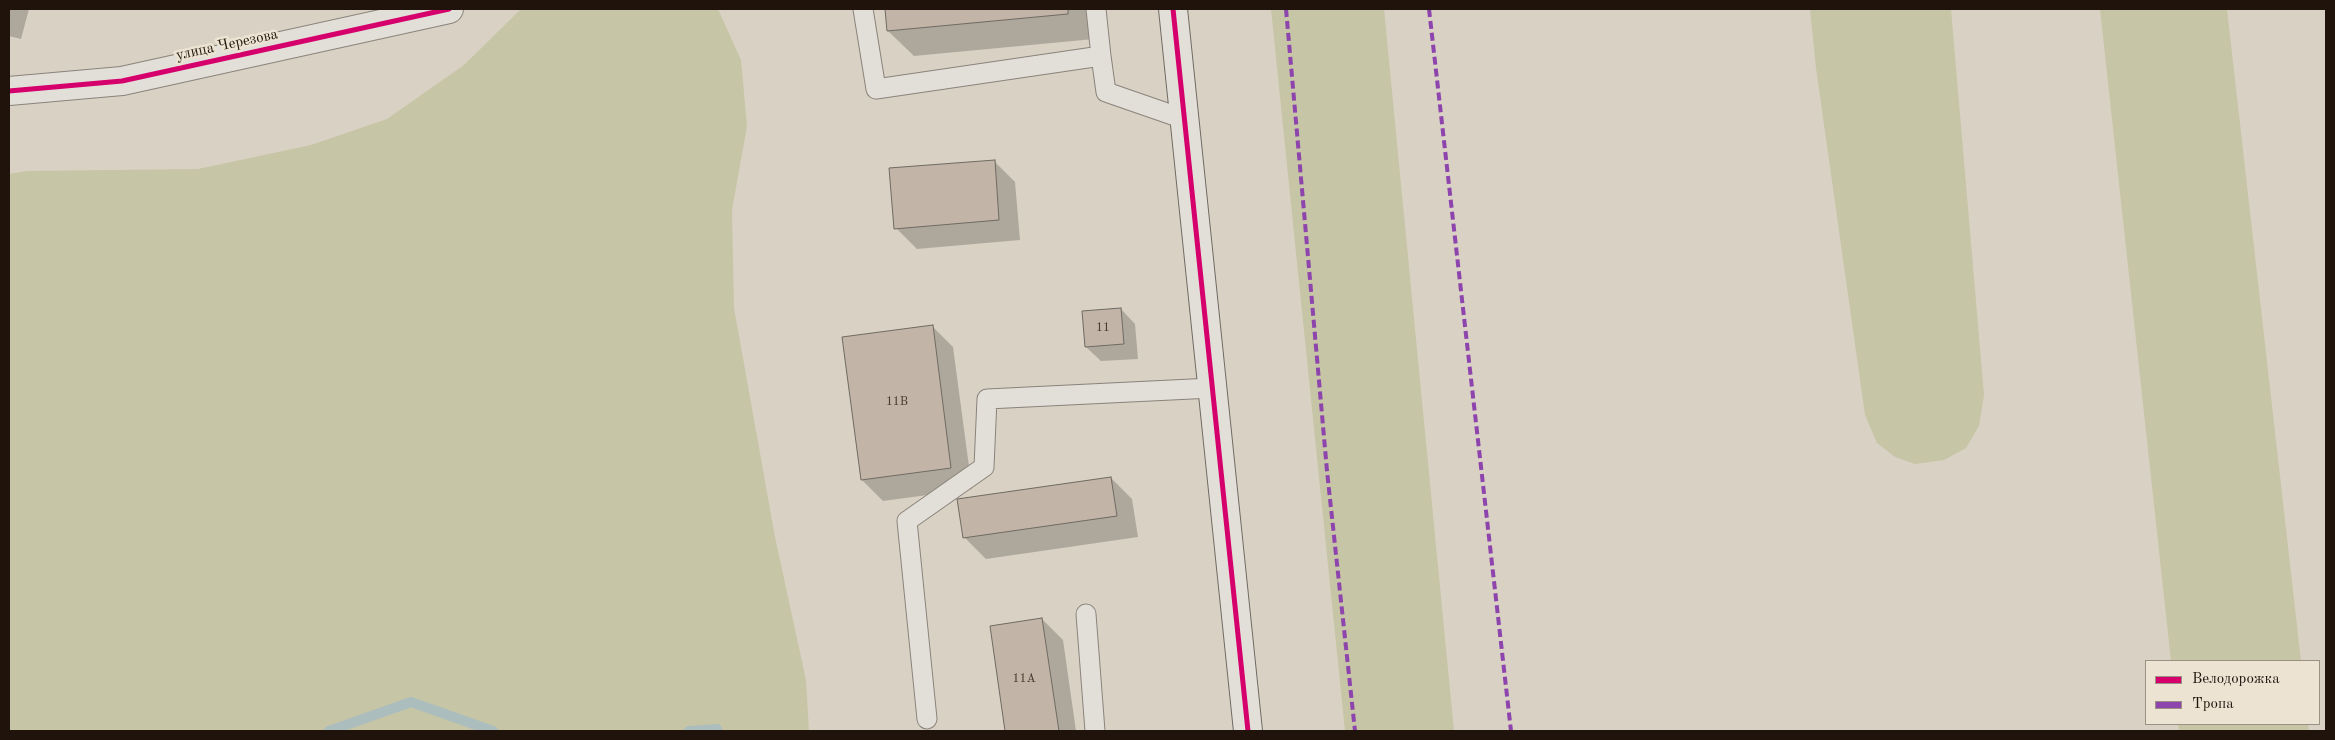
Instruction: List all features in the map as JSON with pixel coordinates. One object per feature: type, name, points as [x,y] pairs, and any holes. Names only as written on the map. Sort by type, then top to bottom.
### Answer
[{"type":"street","name":"улица Черезова","points":[[9,91],[122,81],[449,9]]},
{"type":"street","points":[[1173,9],[1248,731]]},
{"type":"lane","points":[[863,9],[876,89],[1101,56]]},
{"type":"lane","points":[[1096,9],[1106,92],[1184,119]]},
{"type":"lane","points":[[927,719],[907,522],[984,467],[987,399],[1212,388]]},
{"type":"lane","points":[[1086,614],[1095,731]]},
{"type":"green space","points":[[521,9],[718,9],[741,60],[747,126],[732,210],[734,308],[775,537],[806,680],[809,731],[9,731],[9,174],[27,171],[198,169],[311,145],[387,119],[464,65]]},
{"type":"green space","points":[[1271,9],[1384,9],[1454,731],[1345,731]]},
{"type":"green space","points":[[1810,9],[1951,9],[1984,395],[1979,426],[1966,448],[1944,460],[1915,464],[1895,457],[1877,443],[1865,415],[1816,68]]},
{"type":"green space","points":[[2100,9],[2227,9],[2301,660],[2171,660]]},
{"type":"green space","points":[[2178,725],[2308,725],[2309,731],[2179,731]]},
{"type":"building","points":[[885,9],[1068,9],[1068,14],[887,31]]},
{"type":"building","points":[[995,160],[999,220],[894,229],[889,168]]},
{"type":"building","points":[[1121,308],[1124,344],[1085,347],[1082,311]]},
{"type":"building","points":[[933,325],[951,468],[861,480],[842,337]]},
{"type":"building","points":[[1111,477],[1117,516],[963,538],[957,499]]},
{"type":"building","points":[[1042,618],[1059,731],[1005,731],[990,626]]},
{"type":"waterway","points":[[329,731],[411,702],[493,731]]},
{"type":"waterway","points":[[689,731],[717,729]]},
{"type":"marked path","points":[[1286,9],[1327,471],[1355,731]]},
{"type":"marked path","points":[[1429,9],[1511,731]]},
{"type":"cycle path","points":[[9,91],[122,81],[449,9]]},
{"type":"cycle path","points":[[1173,9],[1248,731]]}]
